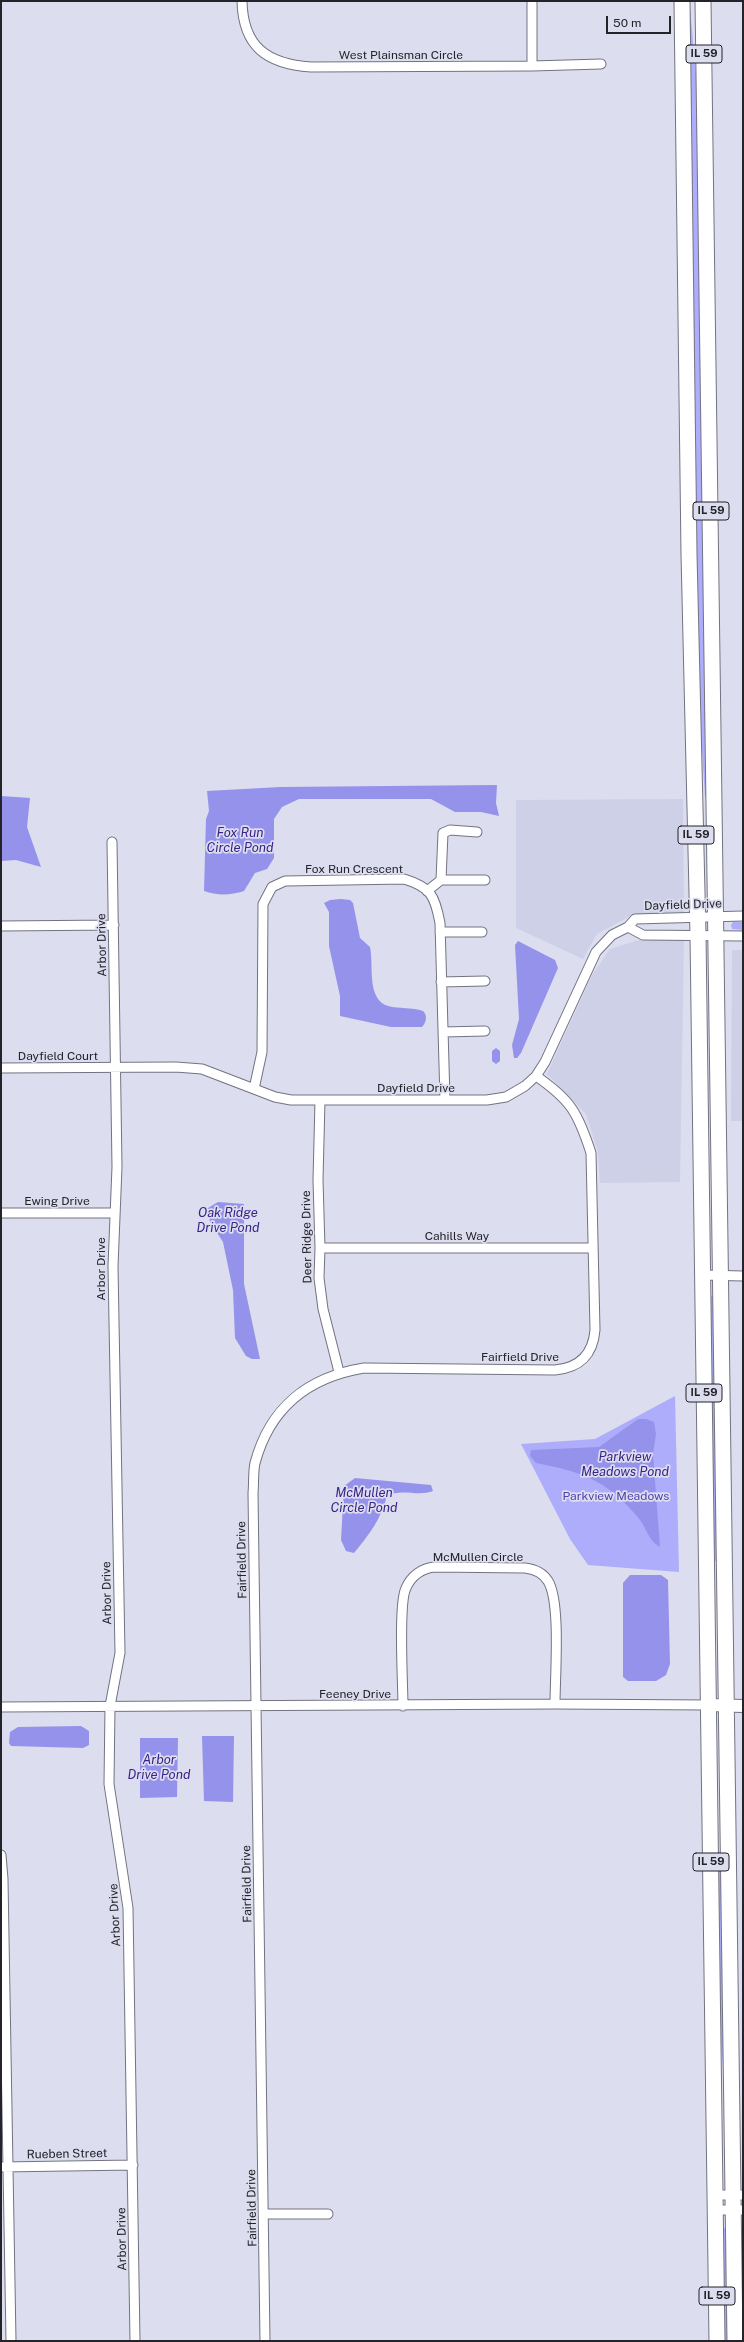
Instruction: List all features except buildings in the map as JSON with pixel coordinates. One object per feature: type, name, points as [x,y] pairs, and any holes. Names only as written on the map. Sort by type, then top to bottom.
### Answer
[{"type":"main road","name":"IL 59","points":[[682,1],[689,554],[698,916],[718,2341]]},
{"type":"main road","name":"IL 59","points":[[703,1],[719,1276],[726,1706],[738,2203],[735,2341]]},
{"type":"street","name":"West Plainsman Circle","points":[[242,1],[244,24],[252,42],[274,60],[289,65],[311,67],[532,66],[601,64]]},
{"type":"street","points":[[532,1],[532,66]]},
{"type":"street","points":[[441,880],[443,833],[450,830],[477,832]]},
{"type":"street","name":"Arbor Drive","points":[[112,842],[117,1167],[114,1213],[113,1274],[120,1653],[110,1706],[109,1784],[128,1908],[135,2341]]},
{"type":"street","name":"Fox Run Crescent","points":[[254,1089],[262,1052],[263,904],[272,886],[285,881],[404,879],[420,884],[427,891]]},
{"type":"street","points":[[445,1100],[440,932],[435,900],[427,891],[441,880],[485,880]]},
{"type":"street","name":"Dayfield Drive","points":[[116,1067],[176,1066],[202,1069],[254,1089],[286,1099],[487,1100],[506,1097],[525,1086],[536,1076],[545,1062],[596,952],[612,935],[628,927],[635,919],[698,916],[743,916]]},
{"type":"street","points":[[1,926],[114,925]]},
{"type":"street","points":[[628,927],[643,935],[743,936]]},
{"type":"street","points":[[440,932],[482,932]]},
{"type":"street","points":[[441,982],[485,981]]},
{"type":"street","points":[[443,1032],[485,1031]]},
{"type":"street","name":"Dayfield Court","points":[[1,1068],[116,1067]]},
{"type":"street","name":"Fairfield Drive","points":[[265,2341],[253,1493],[255,1464],[265,1436],[282,1411],[298,1393],[339,1372],[364,1368],[555,1370],[569,1368],[578,1363],[590,1352],[594,1339],[591,1153],[583,1128],[572,1105],[557,1090],[536,1076]]},
{"type":"street","name":"Deer Ridge Drive","points":[[320,1100],[318,1180],[320,1248],[319,1278],[323,1309],[339,1372]]},
{"type":"street","name":"Ewing Drive","points":[[1,1213],[114,1213]]},
{"type":"street","name":"Cahills Way","points":[[320,1248],[593,1248]]},
{"type":"street","points":[[702,1275],[743,1276]]},
{"type":"street","name":"McMullen Circle","points":[[403,1706],[404,1592],[415,1575],[424,1570],[435,1567],[534,1569],[548,1580],[555,1600],[555,1704]]},
{"type":"street","name":"Feeney Drive","points":[[1,1707],[555,1704],[709,1705]]},
{"type":"street","points":[[709,1705],[743,1706]]},
{"type":"street","points":[[1,1855],[3,1879],[5,2167],[11,2341]]},
{"type":"street","name":"Rueben Street","points":[[5,2167],[132,2165]]},
{"type":"street","points":[[715,2202],[738,2203]]},
{"type":"street","points":[[715,2202],[738,2203]]},
{"type":"street","points":[[264,2214],[328,2214]]},
{"type":"shaded area","points":[[683,799],[684,914],[634,914],[597,934],[583,959],[516,928],[516,800]]},
{"type":"shaded area","points":[[684,938],[680,1182],[600,1183],[598,1152],[586,1114],[547,1074],[592,975],[610,949],[639,940]]},
{"type":"shaded area","points":[[732,950],[743,950],[743,1121],[731,1121]]},
{"type":"green space","points":[[688,8],[690,8],[699,109],[707,797],[705,797],[701,734],[697,586]]},
{"type":"green space","points":[[733,922],[743,922],[743,930],[732,929],[731,925]]},
{"type":"green space","points":[[708,1296],[714,1296],[718,1562],[715,1561],[712,1510]]},
{"type":"green space","name":"Parkview Meadows","points":[[675,1396],[679,1572],[588,1565],[570,1539],[521,1444],[595,1439]]},
{"type":"green space","points":[[719,1850],[722,1900],[724,2067],[719,2018],[716,1851]]},
{"type":"green space","points":[[722,2228],[727,2228],[729,2341],[724,2341]]},
{"type":"water","name":"Fox Run Circle Pond","points":[[497,785],[496,803],[499,816],[481,812],[455,812],[431,799],[299,799],[282,807],[274,819],[274,858],[267,869],[255,873],[244,891],[214,894],[204,891],[206,819],[209,811],[207,791],[280,787]]},
{"type":"water","points":[[1,796],[30,798],[27,827],[41,867],[16,860],[1,861]]},
{"type":"water","points":[[330,900],[350,900],[353,903],[360,938],[370,947],[372,981],[376,996],[381,1002],[388,1006],[423,1011],[426,1015],[426,1019],[422,1027],[391,1027],[340,1016],[340,996],[329,946],[329,912],[324,903]]},
{"type":"water","points":[[518,941],[555,960],[558,968],[521,1053],[517,1058],[514,1058],[512,1045],[519,1019],[515,945]]},
{"type":"water","points":[[496,1048],[500,1051],[500,1061],[496,1064],[492,1061],[492,1051]]},
{"type":"water","name":"Oak Ridge Drive Pond","points":[[218,1202],[244,1204],[244,1284],[260,1359],[252,1359],[246,1356],[235,1338],[233,1290],[223,1242],[210,1222],[208,1208]]},
{"type":"water","name":"Parkview Meadows Pond","points":[[638,1419],[646,1419],[654,1422],[656,1434],[653,1454],[660,1547],[653,1542],[640,1520],[629,1507],[606,1487],[594,1480],[568,1470],[536,1463],[530,1456],[531,1450],[599,1447]]},
{"type":"water","name":"McMullen Circle Pond","points":[[355,1478],[431,1485],[433,1491],[427,1493],[404,1492],[387,1496],[374,1526],[354,1553],[346,1551],[341,1540],[344,1486]]},
{"type":"water","points":[[630,1575],[661,1575],[668,1580],[670,1664],[666,1675],[656,1681],[628,1681],[623,1677],[623,1583]]},
{"type":"water","points":[[81,1726],[89,1731],[89,1745],[83,1748],[11,1746],[9,1743],[10,1732],[18,1727]]},
{"type":"water","points":[[202,1736],[234,1736],[233,1802],[204,1801]]},
{"type":"water","name":"Arbor Drive Pond","points":[[140,1738],[178,1738],[177,1797],[140,1798]]}]
